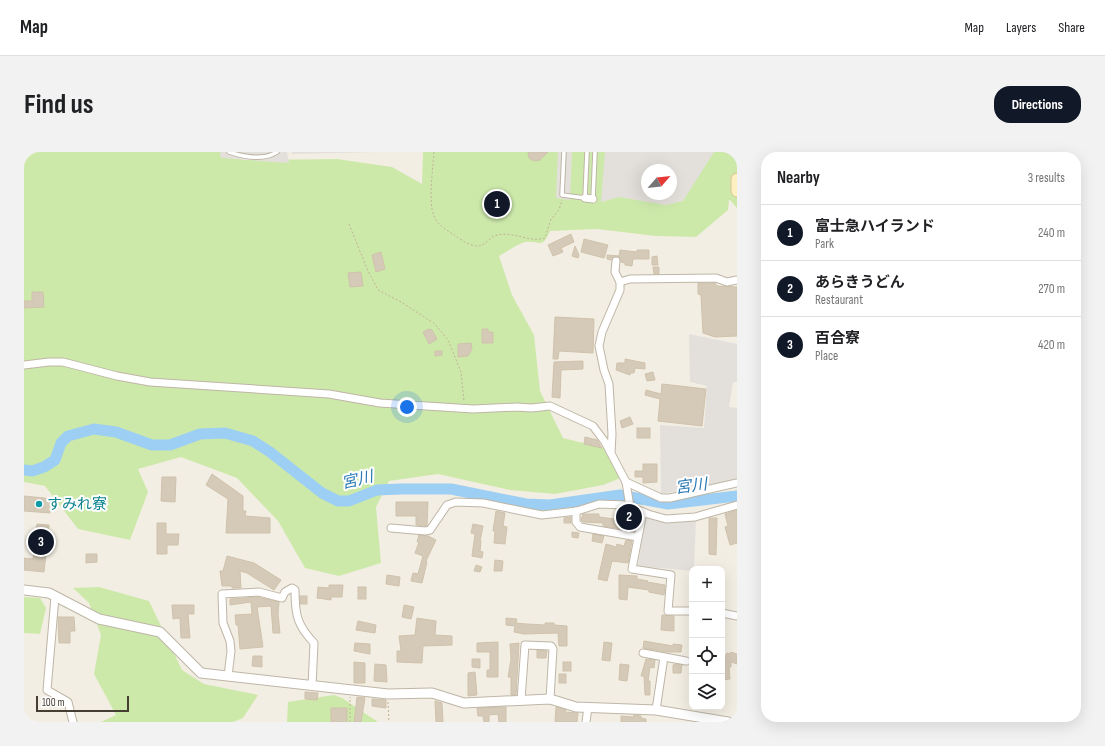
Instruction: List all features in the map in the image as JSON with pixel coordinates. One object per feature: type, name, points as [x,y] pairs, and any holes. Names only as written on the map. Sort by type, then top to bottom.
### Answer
[{"type":"main road","points":[[737,179],[737,191]]},
{"type":"street","points":[[585,198],[593,199]]},
{"type":"street","points":[[611,453],[612,434],[609,384],[604,370],[599,346],[602,332],[620,290],[620,282],[615,272],[616,261]]},
{"type":"street","points":[[620,282],[630,279],[716,278],[727,282],[737,280]]},
{"type":"street","points":[[24,365],[63,362],[117,376],[150,382],[193,386],[286,390],[329,394],[380,403],[465,408],[531,408],[550,406],[593,426],[611,453],[626,484],[630,505]]},
{"type":"street","points":[[626,484],[661,498],[670,498],[737,483]]},
{"type":"street","points":[[391,528],[412,531],[430,530],[447,505],[456,502],[484,503],[542,514],[576,511],[600,504],[630,505],[643,512],[666,519],[695,517],[737,505]]},
{"type":"street","points":[[576,511],[576,522],[580,527],[638,537]]},
{"type":"street","points":[[643,512],[632,569],[671,575],[668,611],[689,611]]},
{"type":"street","points":[[228,676],[231,651],[230,641],[223,623],[222,594],[259,592],[282,598],[285,592],[292,588],[295,590],[295,610],[299,625],[314,643],[312,686]]},
{"type":"street","points":[[24,590],[49,593],[100,619],[160,632],[201,673],[388,694],[432,694],[464,703],[550,699],[576,707],[656,710],[728,722]]},
{"type":"street","points":[[55,597],[47,690],[68,702],[73,722]]},
{"type":"street","points":[[725,614],[737,616]]},
{"type":"street","points":[[521,700],[525,645],[551,646],[550,699]]},
{"type":"street","points":[[642,653],[686,661]]},
{"type":"street","points":[[656,710],[664,657]]},
{"type":"street","points":[[586,722],[588,707]]},
{"type":"lane","points":[[229,152],[257,158],[270,156],[277,152]]},
{"type":"lane","points":[[564,152],[562,195],[585,198],[587,152]]},
{"type":"lane","points":[[593,199],[595,152]]},
{"type":"path","points":[[434,152],[432,198],[434,216],[439,224],[462,241],[477,246],[487,243],[496,235],[513,234],[537,241],[545,238],[551,219],[559,210],[564,196]]},
{"type":"path","points":[[349,224],[368,272],[378,290],[401,302],[435,324],[448,340],[461,372],[465,408]]},
{"type":"path","points":[[350,690],[350,722]]},
{"type":"path","points":[[388,694],[389,722]]},
{"type":"green space","points":[[24,152],[230,152],[243,160],[337,159],[392,167],[422,184],[423,152],[737,152],[737,208],[729,200],[728,210],[696,237],[656,236],[597,229],[550,231],[543,242],[525,242],[515,246],[499,256],[512,295],[534,335],[540,391],[563,438],[612,450],[626,476],[603,485],[555,494],[510,490],[438,474],[389,481],[376,507],[381,563],[339,576],[305,568],[278,521],[237,478],[181,457],[138,469],[148,492],[130,540],[78,529],[45,486],[24,482]]},
{"type":"green space","points":[[99,587],[149,601],[182,670],[204,684],[258,695],[243,718],[233,722],[101,722],[116,715],[94,674],[101,635],[89,603],[73,588]]},
{"type":"green space","points":[[24,597],[40,598],[46,608],[40,634],[24,633]]},
{"type":"green space","points":[[334,695],[342,698],[378,722],[287,722],[288,702]]},
{"type":"shaded area","points":[[220,152],[287,152],[289,163],[221,158]]},
{"type":"shaded area","points":[[292,152],[378,152],[292,154]]},
{"type":"shaded area","points":[[558,152],[572,152],[570,200],[556,198]]},
{"type":"shaded area","points":[[605,152],[714,152],[683,201],[666,205],[619,197],[601,202]]},
{"type":"shaded area","points":[[689,334],[737,344],[737,382],[733,382],[729,407],[737,408],[737,481],[661,494],[660,425],[704,428],[707,386],[690,382]]},
{"type":"shaded area","points":[[645,517],[664,522],[696,519],[694,566],[689,566],[689,571],[638,566]]},
{"type":"building","points":[[528,152],[548,152],[540,160],[534,161],[529,158]]},
{"type":"building","points":[[571,234],[574,242],[561,248],[563,252],[553,256],[548,245]]},
{"type":"building","points":[[584,239],[608,245],[604,258],[581,252]]},
{"type":"building","points":[[575,246],[579,255],[578,258],[572,256]]},
{"type":"building","points":[[620,250],[637,252],[637,250],[649,250],[649,259],[633,259],[632,266],[625,265],[625,263],[621,262],[617,256],[611,260],[607,259],[607,255],[619,256]]},
{"type":"building","points":[[381,252],[385,269],[376,272],[372,255]]},
{"type":"building","points":[[657,256],[658,265],[652,265],[652,257]]},
{"type":"building","points":[[653,267],[659,267],[659,274],[654,274]]},
{"type":"building","points":[[361,272],[363,286],[350,287],[348,273]]},
{"type":"building","points":[[698,283],[715,283],[717,286],[737,287],[737,336],[715,337],[703,333],[701,295],[698,294]]},
{"type":"building","points":[[32,292],[43,292],[44,307],[24,308],[24,301],[32,301]]},
{"type":"building","points":[[555,317],[594,319],[593,353],[559,351],[558,359],[553,359]]},
{"type":"building","points":[[429,329],[432,330],[437,339],[429,344],[423,332]]},
{"type":"building","points":[[482,329],[488,329],[488,332],[493,332],[493,343],[482,343]]},
{"type":"building","points":[[471,343],[472,349],[468,356],[458,357],[458,344]]},
{"type":"building","points":[[435,351],[442,351],[442,355],[435,356]]},
{"type":"building","points":[[625,359],[645,363],[645,369],[635,368],[634,373],[630,373],[630,375],[616,370],[617,363],[625,363]]},
{"type":"building","points":[[583,361],[583,369],[561,370],[560,398],[552,397],[554,362]]},
{"type":"building","points":[[653,372],[655,380],[647,381],[645,374]]},
{"type":"building","points":[[662,384],[706,389],[702,426],[658,421],[660,399],[645,395],[646,390],[661,394]]},
{"type":"building","points":[[630,417],[633,424],[622,428],[620,421]]},
{"type":"building","points":[[637,428],[650,428],[650,438],[637,438]]},
{"type":"building","points":[[585,437],[597,440],[602,448],[584,444]]},
{"type":"building","points":[[643,464],[657,464],[657,482],[643,483],[643,477],[635,477],[635,471],[643,471]]},
{"type":"building","points":[[212,474],[243,496],[243,511],[246,511],[245,516],[270,518],[270,533],[226,533],[228,499],[206,485]]},
{"type":"building","points":[[162,477],[176,477],[175,502],[161,501]]},
{"type":"building","name":"すみれ寮","points":[[24,496],[54,499],[53,509],[50,508],[50,513],[24,511]]},
{"type":"building","points":[[396,502],[428,502],[427,526],[416,525],[416,516],[396,516]]},
{"type":"building","points":[[625,510],[635,514],[634,522],[622,519]]},
{"type":"building","points":[[737,510],[737,543],[730,545],[725,527],[728,526],[725,514]]},
{"type":"building","points":[[496,511],[505,513],[503,526],[507,527],[505,544],[494,543],[495,531],[493,531]]},
{"type":"building","points":[[583,514],[599,514],[599,517],[622,520],[622,529],[603,526],[603,523],[583,522],[581,520]]},
{"type":"building","points":[[571,517],[571,523],[564,523],[564,518]]},
{"type":"building","points":[[709,518],[717,518],[716,555],[709,554]]},
{"type":"building","points":[[157,523],[166,523],[166,534],[179,534],[178,545],[167,545],[167,554],[157,554]]},
{"type":"building","points":[[37,524],[49,525],[44,572],[24,570],[24,558],[33,559]]},
{"type":"building","points":[[473,524],[483,526],[480,541],[480,551],[483,552],[482,558],[472,556],[475,534],[471,533]]},
{"type":"building","points":[[572,532],[579,533],[578,538],[572,537]]},
{"type":"building","points":[[593,534],[604,536],[602,543],[592,541]]},
{"type":"building","points":[[419,535],[428,536],[436,540],[426,561],[422,583],[411,581],[413,573],[418,574],[423,556],[415,553],[419,542],[417,542]]},
{"type":"building","points":[[626,540],[632,541],[628,563],[612,561],[607,581],[598,579],[606,544],[616,547],[617,544],[624,546]]},
{"type":"building","points":[[86,554],[97,554],[97,562],[86,563]]},
{"type":"building","points":[[227,556],[254,563],[281,580],[274,590],[247,573],[240,571],[241,588],[222,586],[220,571],[223,571]]},
{"type":"building","points":[[495,560],[503,561],[502,571],[494,571]]},
{"type":"building","points":[[476,565],[482,567],[480,572],[474,571]]},
{"type":"building","points":[[387,575],[400,577],[399,586],[386,584]]},
{"type":"building","points":[[619,575],[637,576],[637,579],[665,585],[664,595],[649,592],[649,590],[628,587],[627,600],[619,599]]},
{"type":"building","points":[[329,585],[343,585],[342,597],[331,597],[331,600],[317,598],[318,587],[329,588]]},
{"type":"building","points":[[358,587],[366,587],[366,599],[358,599]]},
{"type":"building","points":[[300,596],[307,596],[307,604],[300,604]]},
{"type":"building","points":[[258,597],[279,602],[278,614],[280,633],[273,633],[271,606],[257,607],[263,647],[240,649],[238,625],[236,625],[235,615],[252,614],[251,602],[230,605],[230,599]]},
{"type":"building","points":[[172,605],[194,605],[194,614],[188,614],[190,638],[181,638],[180,618],[173,619]]},
{"type":"building","points":[[404,605],[414,607],[411,619],[402,617]]},
{"type":"building","points":[[662,615],[674,616],[674,631],[661,630]]},
{"type":"building","points":[[58,617],[74,617],[75,631],[70,631],[70,643],[59,643]]},
{"type":"building","points":[[417,618],[436,621],[435,635],[452,636],[452,645],[423,646],[422,663],[397,662],[397,651],[401,651],[399,636],[415,635]]},
{"type":"building","points":[[506,618],[517,619],[516,623],[545,625],[545,623],[554,623],[554,625],[567,626],[567,646],[559,646],[558,633],[524,634],[514,632],[515,626],[506,625]]},
{"type":"building","points":[[358,621],[376,625],[375,633],[356,630]]},
{"type":"building","points":[[644,641],[673,646],[673,644],[682,645],[681,652],[667,652],[643,648]]},
{"type":"building","points":[[498,642],[498,677],[487,677],[487,670],[490,670],[490,652],[477,652],[477,643]]},
{"type":"building","points":[[604,642],[612,643],[610,661],[602,660]]},
{"type":"building","points":[[355,643],[370,644],[370,654],[354,651]]},
{"type":"building","points":[[519,643],[516,695],[511,695],[511,677],[508,677],[511,659],[510,644]]},
{"type":"building","points":[[537,650],[547,651],[546,658],[537,658]]},
{"type":"building","points":[[731,652],[737,654],[737,664],[731,662],[731,667],[729,667],[730,679],[725,680],[725,657],[727,653],[730,654]]},
{"type":"building","points":[[253,656],[262,656],[262,667],[252,666]]},
{"type":"building","points":[[472,659],[480,659],[480,668],[472,667]]},
{"type":"building","points":[[646,659],[655,660],[654,668],[650,667],[648,681],[650,681],[650,695],[645,695],[644,676],[641,676]]},
{"type":"building","points":[[354,662],[365,663],[365,683],[354,683]]},
{"type":"building","points":[[563,662],[571,662],[571,671],[563,671]]},
{"type":"building","points":[[375,664],[386,665],[387,682],[374,681]]},
{"type":"building","points":[[620,664],[629,665],[627,681],[619,680]]},
{"type":"building","points":[[673,665],[682,665],[681,673],[673,673]]},
{"type":"building","points":[[475,672],[477,695],[468,696],[468,673]]},
{"type":"building","points":[[559,674],[566,674],[566,683],[559,683]]},
{"type":"building","points":[[305,692],[318,693],[317,700],[305,699]]},
{"type":"building","points":[[357,697],[365,698],[361,722],[354,722]]},
{"type":"building","points":[[372,699],[386,700],[386,708],[372,706]]},
{"type":"building","points":[[435,701],[442,703],[443,722],[436,722]]},
{"type":"building","points":[[506,707],[506,722],[499,722],[498,714],[489,715],[489,722],[484,722],[483,716],[478,716],[477,708]]},
{"type":"building","points":[[556,707],[566,710],[565,712],[578,713],[577,722],[555,722]]},
{"type":"building","points":[[331,708],[347,708],[347,722],[331,722]]},
{"type":"building","points":[[634,715],[641,716],[641,718],[646,719],[646,722],[621,722],[621,716],[633,717]]},
{"type":"waterway","name":"宮川","points":[[24,470],[32,471],[44,467],[55,460],[61,443],[68,436],[94,429],[116,432],[152,445],[170,445],[200,434],[225,433],[253,441],[270,452],[322,493],[338,501],[349,501],[377,490],[401,489],[451,489],[526,504],[550,505],[620,495],[668,504],[737,496]]},
{"type":"place","name":"富士急ハイランド","points":[[497,204]]},
{"type":"place","name":"すみれ寮","points":[[39,504]]},
{"type":"place","name":"あらきうどん","points":[[629,517]]},
{"type":"place","name":"百合寮","points":[[41,542]]}]
